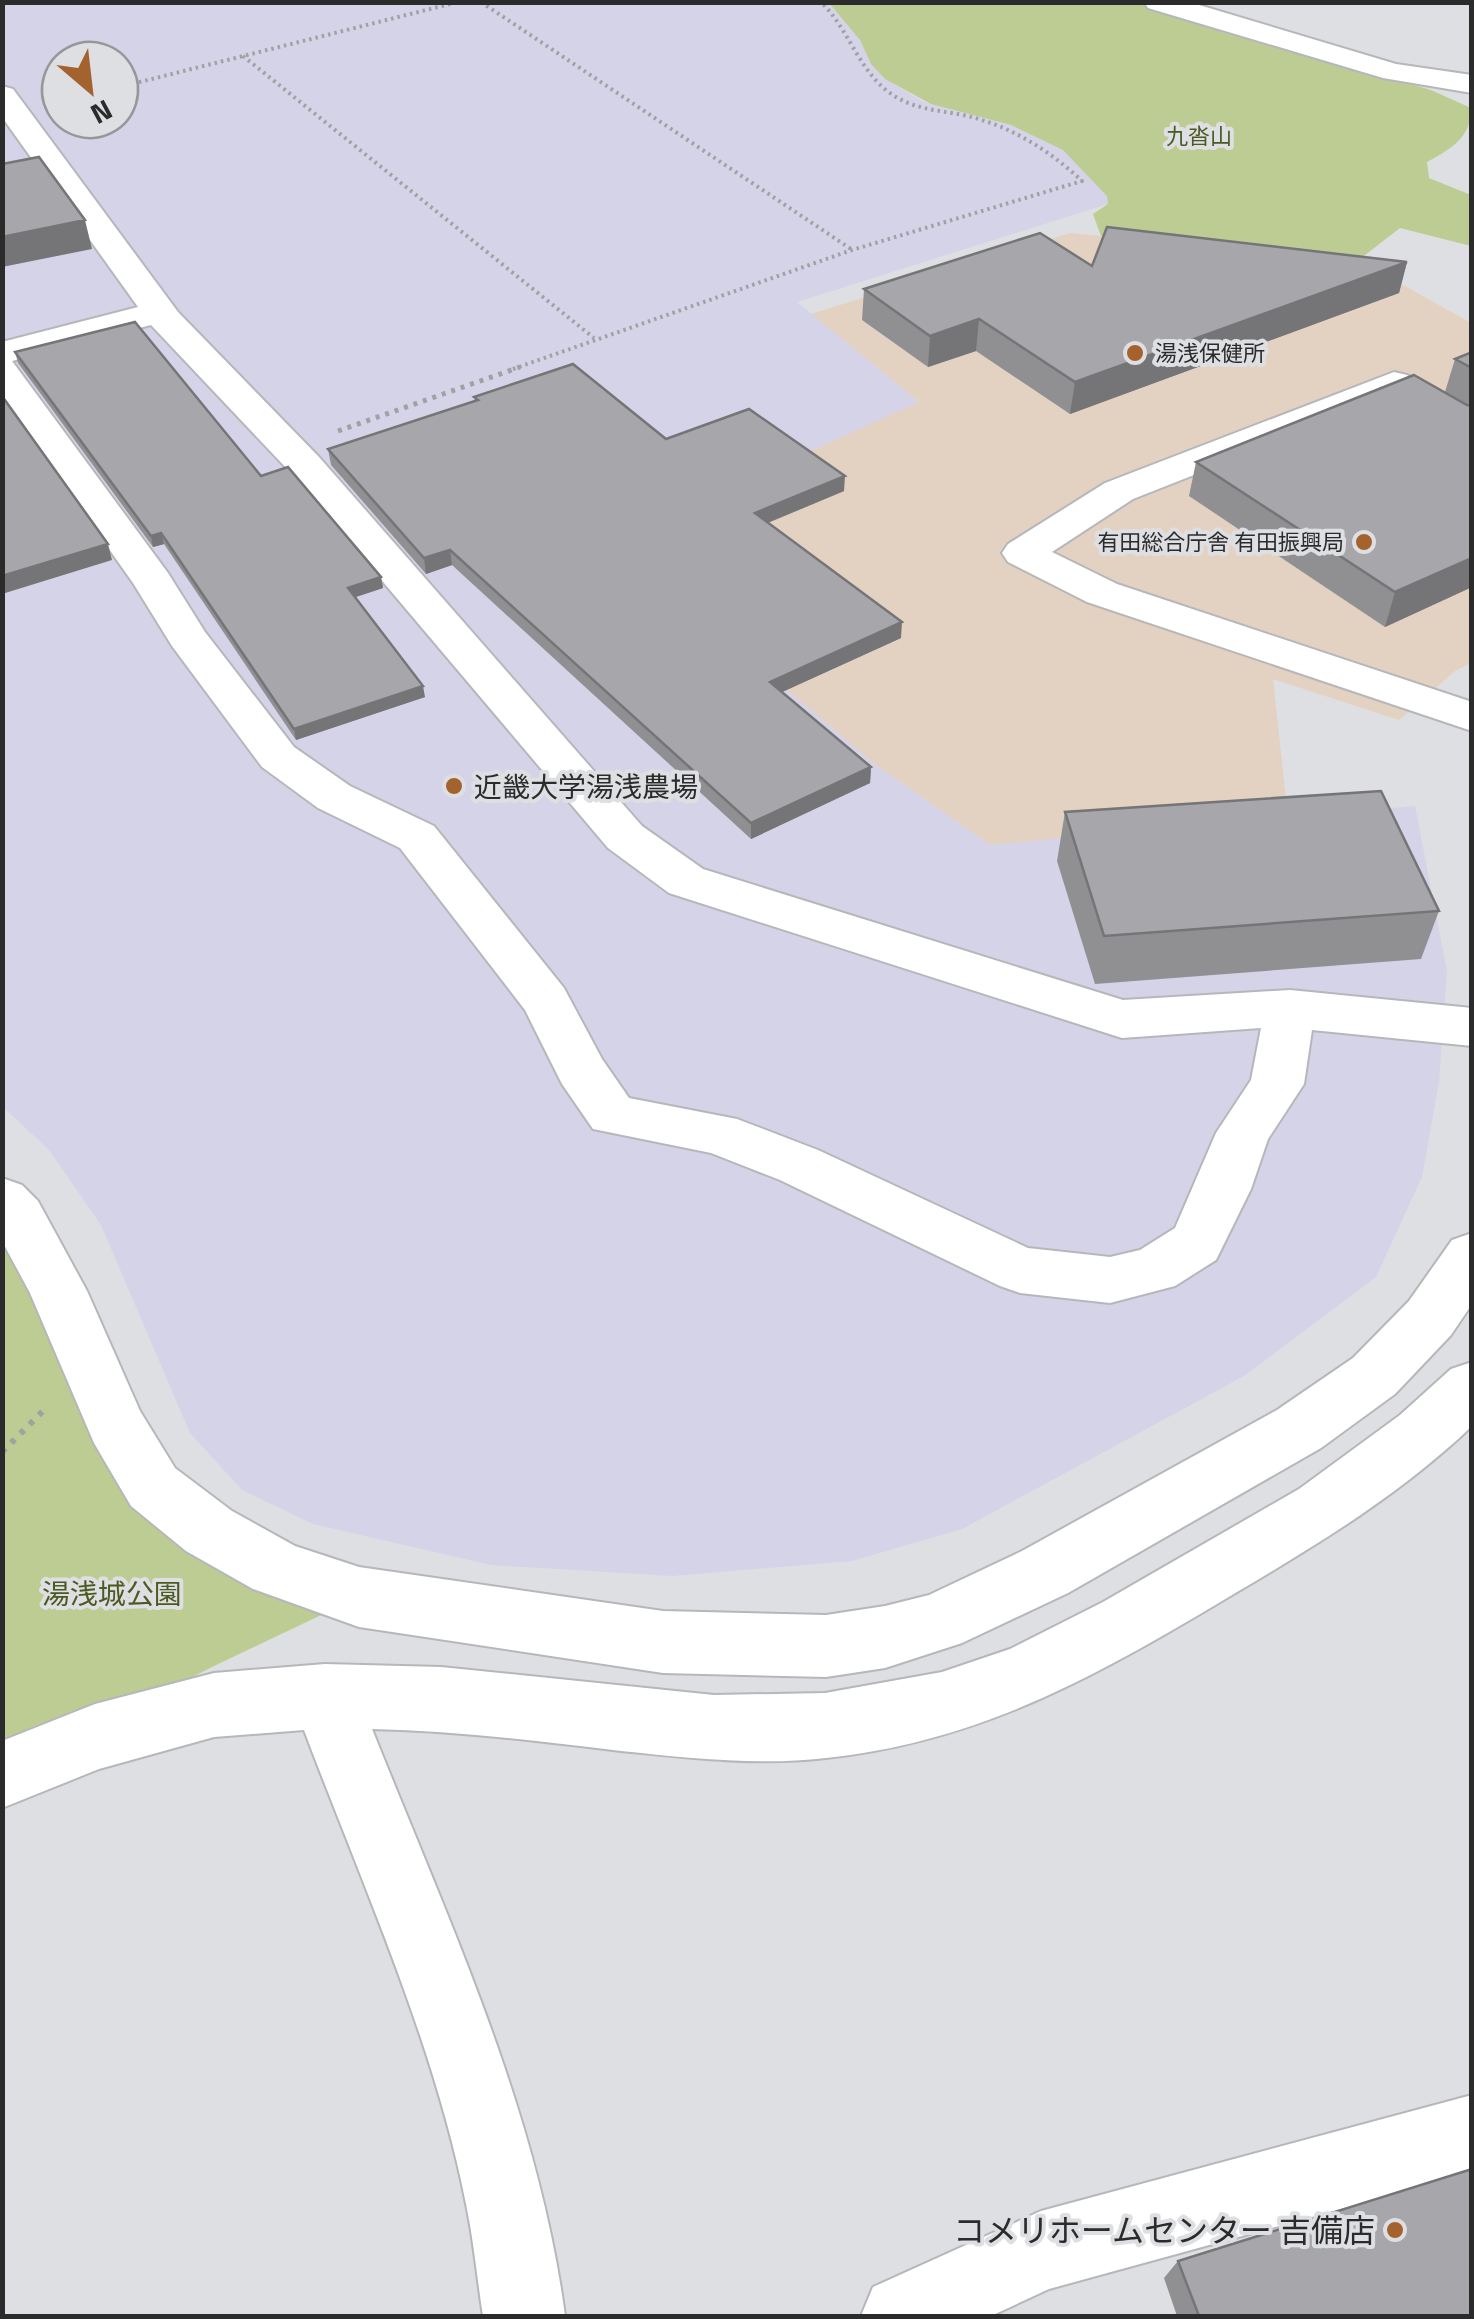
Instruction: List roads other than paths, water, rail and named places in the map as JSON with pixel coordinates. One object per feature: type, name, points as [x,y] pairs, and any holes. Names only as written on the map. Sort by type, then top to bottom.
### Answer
[{"type":"street","points":[[1158,2],[1393,72],[1472,84]]},
{"type":"street","points":[[2,95],[39,174],[289,449],[625,837],[686,881],[1122,1019],[1290,1008],[1472,1027]]},
{"type":"street","points":[[2,353],[161,312]]},
{"type":"street","points":[[2,370],[153,582],[187,638],[278,757],[334,797],[417,837],[546,1001],[582,1070],[612,1114],[718,1134],[799,1165],[1020,1270],[1110,1280],[1155,1270],[1196,1244],[1224,1189],[1243,1133],[1278,1084],[1290,1008]]},
{"type":"street","points":[[1472,428],[1394,383],[1119,491],[1022,553],[1102,593],[1472,717]]},
{"type":"street","points":[[2,1200],[18,1216],[58,1291],[116,1424],[153,1487],[209,1530],[276,1568],[359,1598],[663,1642],[826,1646],[886,1638],[956,1615],[1045,1572],[1329,1408],[1374,1376],[1430,1318],[1472,1256]]},
{"type":"street","points":[[2,1775],[95,1738],[214,1704],[325,1696],[441,1699],[714,1728],[825,1726],[942,1704],[1027,1675],[1126,1623],[1305,1519],[1422,1434],[1472,1387]]},
{"type":"street","points":[[325,1696],[444,2004],[482,2116],[506,2204],[524,2316]]},
{"type":"street","points":[[902,2316],[1041,2250],[1472,2134]]},
{"type":"place","name":"湯浅保健所","points":[[1135,353]]},
{"type":"place","name":"有田総合庁舎 有田振興局","points":[[1364,542]]},
{"type":"place","name":"近畿大学湯浅農場","points":[[454,786]]},
{"type":"place","name":"コメリホームセンター 吉備店","points":[[1395,2230]]},
{"type":"park label","name":"九沓山","points":[[1199,136]]},
{"type":"park label","name":"湯浅城公園","points":[[112,1593]]}]
